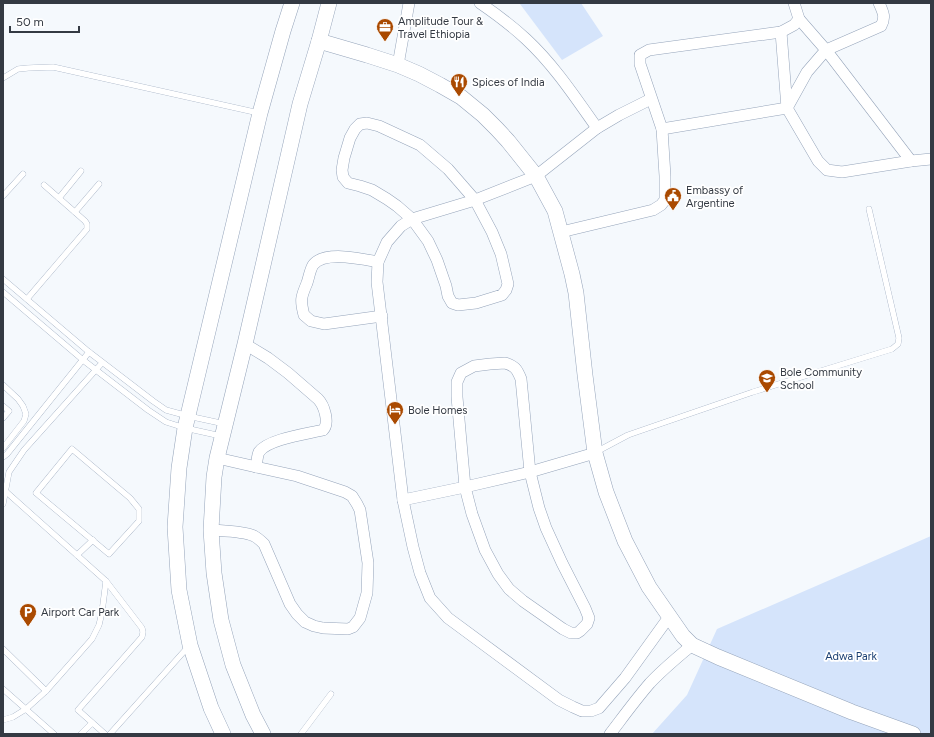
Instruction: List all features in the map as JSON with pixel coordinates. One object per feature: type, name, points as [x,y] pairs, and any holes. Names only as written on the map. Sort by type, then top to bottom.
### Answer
[{"type":"main road","points":[[224,734],[211,708],[190,645],[180,590],[175,527],[179,468],[187,422],[260,113],[292,3]]},
{"type":"main road","points":[[263,734],[253,715],[233,665],[221,620],[214,573],[212,530],[214,477],[217,458],[245,344],[300,104],[329,3]]},
{"type":"main road","points":[[319,41],[398,65],[440,84],[461,97],[483,115],[508,141],[536,176],[555,211],[576,293],[595,453],[606,492],[625,541],[648,587],[683,636],[692,645],[718,657],[852,712],[913,734]]},
{"type":"street","points":[[398,65],[409,3]]},
{"type":"street","points":[[480,3],[497,14],[526,38],[565,83],[597,128]]},
{"type":"street","points":[[794,3],[799,19],[826,50],[911,161]]},
{"type":"street","points":[[787,108],[807,72],[826,50],[880,26],[884,21],[883,12],[879,3]]},
{"type":"street","points":[[561,232],[653,210],[661,205],[665,200],[662,129],[640,64],[640,54],[649,50],[781,32],[794,25],[799,19]]},
{"type":"street","points":[[781,32],[787,108],[818,161],[828,170],[842,172],[931,159]]},
{"type":"street","points":[[651,99],[597,128],[536,176],[474,200],[412,219],[400,226],[387,242],[378,262],[377,282],[403,500],[420,573],[430,598],[448,618],[559,700],[574,708],[582,710],[599,708],[607,700],[669,617]]},
{"type":"street","points":[[662,129],[787,108]]},
{"type":"street","points":[[366,123],[379,126],[420,145],[448,169],[474,200],[492,232],[501,254],[508,284],[502,296],[476,303],[458,305],[452,302],[448,296],[443,276],[428,241],[412,219],[387,198],[372,190],[348,183],[343,177],[342,170],[344,158],[350,138],[360,124],[366,123]]},
{"type":"street","points":[[378,262],[340,256],[319,260],[313,265],[301,299],[304,315],[311,321],[324,324],[382,316]]},
{"type":"street","points":[[245,344],[268,358],[288,373],[318,399],[324,408],[326,419],[326,425],[323,430],[275,441],[264,446],[259,453],[256,467]]},
{"type":"street","points":[[504,363],[512,365],[517,370],[521,379],[530,472],[546,528],[589,618],[587,624],[577,632],[571,633],[563,629],[523,601],[509,589],[498,574],[485,550],[472,514],[465,487],[456,398],[456,382],[461,373],[474,366],[504,363]]},
{"type":"street","points":[[403,500],[530,472],[595,453]]},
{"type":"street","points":[[212,530],[247,534],[255,536],[259,539],[264,544],[290,604],[305,622],[323,628],[348,629],[353,627],[360,618],[367,593],[368,563],[360,510],[352,496],[332,487],[297,476],[217,458]]},
{"type":"street","points":[[610,734],[650,683],[692,645]]},
{"type":"lane","points":[[3,78],[18,69],[53,67],[260,113]]},
{"type":"lane","points":[[59,198],[80,171]]},
{"type":"lane","points":[[3,196],[23,174]]},
{"type":"lane","points":[[75,212],[99,184]]},
{"type":"lane","points":[[27,299],[86,229],[87,224],[44,186]]},
{"type":"lane","points":[[595,453],[628,436],[753,392],[892,349],[898,344],[899,338],[869,209]]},
{"type":"lane","points":[[3,279],[102,363],[166,410],[187,422],[224,430]]},
{"type":"lane","points":[[3,292],[83,360],[166,422],[187,422],[224,430]]},
{"type":"lane","points":[[3,457],[89,352]]},
{"type":"lane","points":[[3,504],[4,490],[9,472],[24,450],[102,363]]},
{"type":"lane","points":[[3,385],[18,399],[26,414],[24,421],[3,448]]},
{"type":"lane","points":[[3,406],[9,411],[3,418]]},
{"type":"lane","points":[[72,449],[130,498],[139,509],[139,521],[109,554],[93,540],[36,493],[72,449]]},
{"type":"lane","points":[[4,490],[106,581],[142,628],[142,637],[78,710],[105,734]]},
{"type":"lane","points":[[77,555],[93,540]]},
{"type":"lane","points":[[3,720],[13,718],[26,709],[46,691],[92,639],[99,625],[106,581]]},
{"type":"lane","points":[[110,734],[190,645]]},
{"type":"lane","points":[[3,649],[12,656],[46,691]]},
{"type":"lane","points":[[3,689],[54,734]]},
{"type":"lane","points":[[301,734],[331,694]]},
{"type":"lane","points":[[81,734],[92,723]]},
{"type":"green space","points":[[581,3],[603,36],[562,60],[520,4]]},
{"type":"green space","name":"Adwa Park","points":[[931,536],[931,734],[652,734],[687,695],[717,629]]},
{"type":"place","name":"Amplitude Tour & Travel Ethiopia","points":[[385,42]]},
{"type":"place","name":"Spices of India","points":[[459,97]]},
{"type":"place","name":"Embassy of Argentine","points":[[673,211]]},
{"type":"place","name":"Bole Community School","points":[[767,393]]},
{"type":"place","name":"Bole Homes","points":[[395,425]]},
{"type":"place","name":"Airport Car Park","points":[[28,627]]}]
